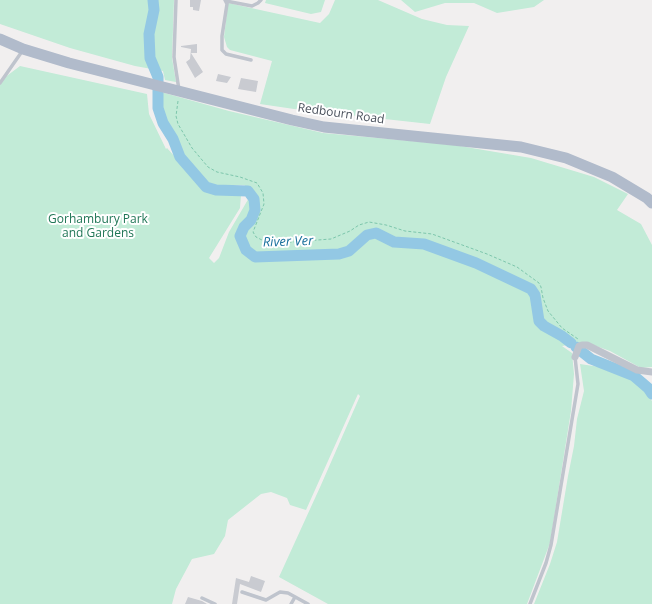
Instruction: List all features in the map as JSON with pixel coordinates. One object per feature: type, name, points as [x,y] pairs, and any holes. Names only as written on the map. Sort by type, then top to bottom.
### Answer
[{"type":"main road","name":"Redbourn Road","points":[[0,39],[23,49],[69,63],[165,87],[179,94],[324,127],[521,148],[566,158],[612,177],[647,198],[652,203]]},
{"type":"street","points":[[575,357],[580,346],[593,347],[638,370],[652,372]]},
{"type":"lane","points":[[176,0],[174,57],[179,94]]},
{"type":"lane","points":[[225,0],[252,6],[261,0]]},
{"type":"lane","points":[[225,0],[227,4],[222,36],[222,50],[226,54],[251,60]]},
{"type":"lane","points":[[0,83],[23,49]]},
{"type":"lane","points":[[530,604],[551,546],[578,384],[575,357]]},
{"type":"lane","points":[[242,592],[266,600],[280,592],[288,593],[308,604]]},
{"type":"lane","points":[[291,604],[295,597]]},
{"type":"lane","points":[[202,598],[215,604]]},
{"type":"path","points":[[179,94],[176,116],[178,124],[199,158],[208,167],[217,172],[240,176],[257,183],[263,193],[264,204],[253,232],[262,240],[279,242],[331,239],[350,231],[359,225],[369,222],[386,225],[405,231],[432,234],[487,254],[517,267],[539,282],[548,311],[562,328],[578,338],[580,346]]},
{"type":"green space","points":[[0,0],[174,0],[172,58],[176,82],[165,80],[163,71],[135,66],[70,48],[0,24]]},
{"type":"green space","points":[[266,0],[325,0],[321,12],[311,14],[265,3]]},
{"type":"green space","points":[[335,0],[378,0],[422,19],[447,25],[469,26],[446,77],[430,124],[260,104],[272,61],[230,50],[227,47],[224,37],[228,3],[320,23],[329,14]]},
{"type":"green space","points":[[401,0],[544,0],[534,7],[497,13],[474,3],[445,3],[415,12]]},
{"type":"green space","name":"Gorhambury Park and Gardens","points":[[20,66],[147,94],[149,114],[166,149],[167,148],[203,188],[218,194],[241,195],[240,208],[209,258],[214,263],[219,258],[229,232],[253,191],[244,185],[210,185],[181,154],[161,109],[161,92],[229,111],[323,133],[454,145],[531,158],[594,177],[628,194],[617,210],[641,224],[652,245],[652,367],[641,368],[610,351],[585,342],[562,346],[572,353],[574,374],[571,411],[550,543],[527,604],[328,604],[279,577],[360,396],[358,394],[306,510],[290,505],[287,498],[271,492],[261,494],[228,520],[225,536],[214,554],[192,559],[176,589],[172,604],[0,604],[0,81]]},
{"type":"green space","points":[[580,364],[600,367],[631,378],[640,385],[652,401],[652,604],[534,604],[557,542],[574,446],[577,419],[584,391]]},
{"type":"building","points":[[190,0],[201,0],[199,11],[193,10],[193,7],[190,7]]},
{"type":"building","points":[[197,44],[197,53],[191,53],[203,72],[195,78],[186,62],[190,59],[191,49],[181,46]]},
{"type":"building","points":[[218,74],[231,77],[227,83],[216,81]]},
{"type":"building","points":[[241,78],[258,81],[256,92],[238,89]]},
{"type":"building","points":[[251,576],[265,581],[261,592],[240,584],[237,604],[232,604],[236,578],[249,582]]},
{"type":"building","points":[[188,597],[202,601],[207,604],[185,604]]},
{"type":"waterway","name":"River Ver","points":[[153,0],[154,10],[149,34],[150,58],[158,77],[158,108],[163,123],[173,139],[180,157],[206,187],[216,190],[248,191],[254,199],[255,210],[251,220],[244,227],[240,236],[246,250],[255,257],[339,254],[349,251],[367,235],[376,233],[394,242],[424,244],[476,263],[531,289],[535,295],[539,321],[544,326],[571,343]]},
{"type":"waterway","name":"River Ver","points":[[576,347],[591,359],[634,376],[648,388],[652,394]]}]
